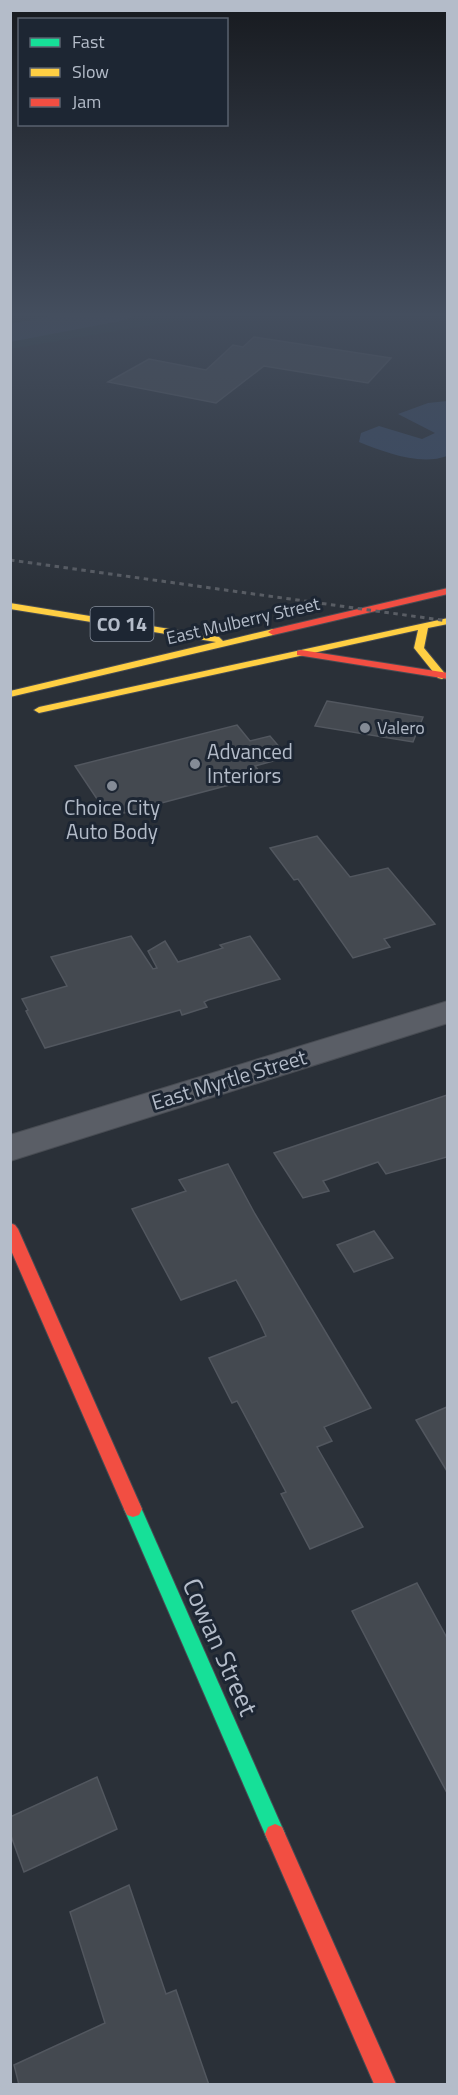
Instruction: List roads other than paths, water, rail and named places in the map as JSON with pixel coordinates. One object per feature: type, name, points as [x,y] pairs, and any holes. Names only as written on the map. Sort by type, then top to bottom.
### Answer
[{"type":"main road","name":"East Mulberry Street","points":[[10,694],[447,591]]},
{"type":"main road","name":"CO 14","points":[[10,606],[301,653],[447,621]]},
{"type":"main road","points":[[424,626],[419,648],[445,676]]},
{"type":"main road","points":[[22,714],[301,653],[445,676]]},
{"type":"main road","name":"Cowan Street","points":[[10,1228],[385,2085]]},
{"type":"street","name":"East Myrtle Street","points":[[10,1148],[447,1012]]},
{"type":"water","points":[[410,410],[447,410],[447,456],[436,459],[414,459],[359,442],[361,433],[379,426],[422,439],[435,433],[398,414]]},
{"type":"railway","points":[[10,560],[448,621]]},
{"type":"place","name":"Valero","points":[[365,728]]},
{"type":"place","name":"Advanced Interiors","points":[[195,764]]},
{"type":"place","name":"Choice City Auto Body","points":[[112,786]]}]
